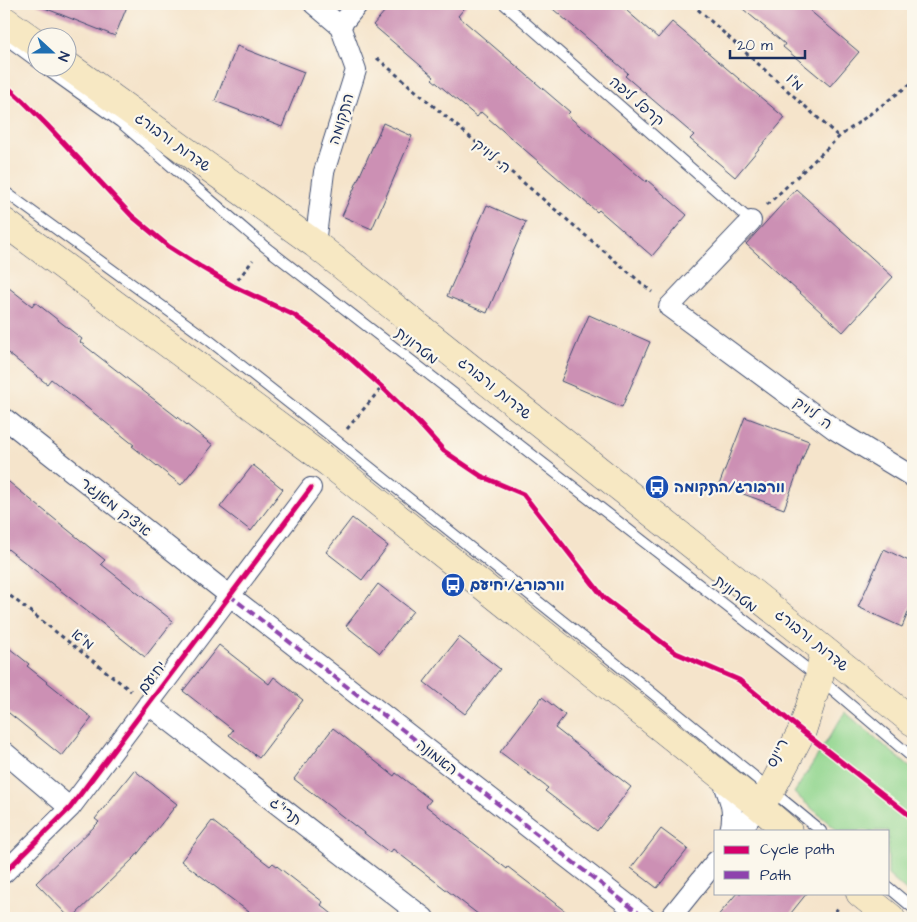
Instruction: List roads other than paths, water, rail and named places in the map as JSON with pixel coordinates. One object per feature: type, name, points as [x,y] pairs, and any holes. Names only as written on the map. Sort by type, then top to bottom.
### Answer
[{"type":"main road","points":[[4,20],[28,37]]},
{"type":"main road","name":"שדרות ורבורג","points":[[78,73],[314,244],[913,722]]},
{"type":"main road","points":[[4,222],[329,463],[720,775],[765,798],[787,830]]},
{"type":"main road","name":"ריינס","points":[[765,798],[802,731],[819,678],[824,650]]},
{"type":"main road","points":[[861,894],[891,918]]},
{"type":"street","points":[[314,4],[340,26],[358,4]]},
{"type":"street","name":"התקומה","points":[[314,244],[324,172],[356,70],[340,26]]},
{"type":"street","name":"ה. ליויק","points":[[751,221],[669,307],[834,429],[913,477]]},
{"type":"street","name":"איציק מאנגר","points":[[4,418],[229,595]]},
{"type":"street","name":"יחיעם","points":[[4,873],[70,808],[311,488]]},
{"type":"street","name":"האמונה","points":[[229,595],[645,918]]},
{"type":"street","name":"תרי\"ג","points":[[148,704],[424,918]]},
{"type":"street","points":[[4,752],[70,808]]},
{"type":"street","points":[[720,775],[730,800],[733,816],[730,830]]},
{"type":"street","name":"ריינס","points":[[741,830],[765,798]]},
{"type":"street","points":[[670,918],[714,863]]},
{"type":"lane","name":"קרפל ליפה","points":[[504,4],[751,221]]},
{"type":"lane","points":[[4,38],[28,56]]},
{"type":"lane","name":"מטרונית","points":[[58,78],[120,122],[264,246],[819,678],[913,758]]},
{"type":"lane","points":[[4,191],[210,341],[338,441],[644,686],[765,798],[819,830]]},
{"type":"lane","points":[[890,889],[913,908]]},
{"type":"place","name":"וורבורג/התקומה","points":[[657,487]]},
{"type":"place","name":"וורבורג/יחיעם","points":[[453,585]]}]
